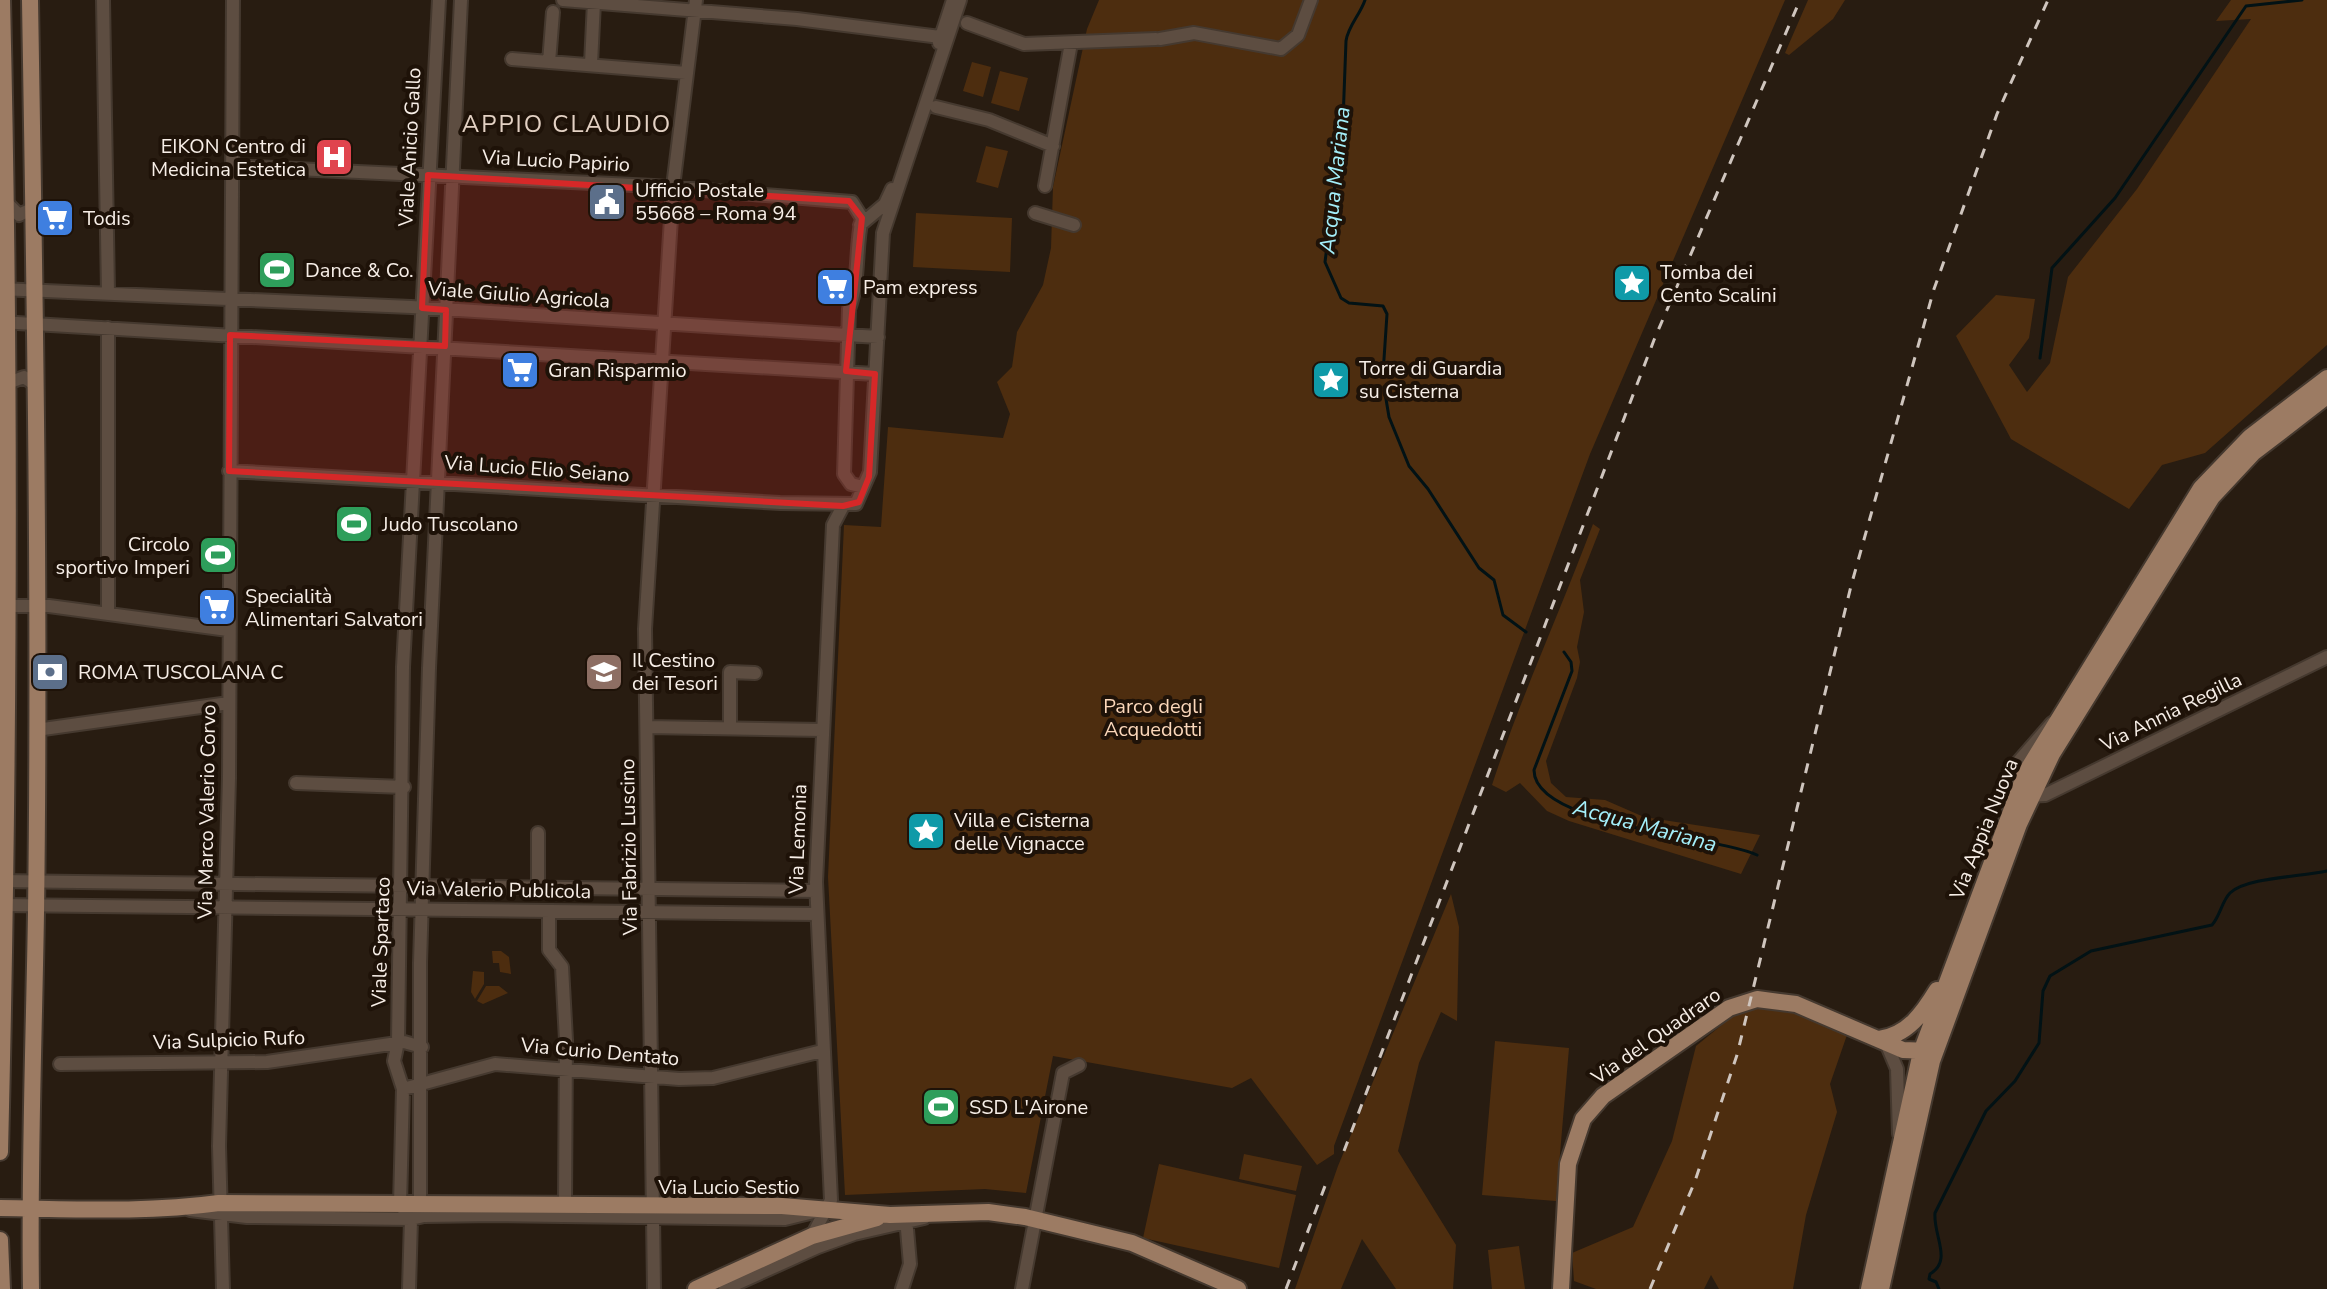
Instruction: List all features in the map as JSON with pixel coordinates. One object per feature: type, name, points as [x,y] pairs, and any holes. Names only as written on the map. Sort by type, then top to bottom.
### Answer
[{"type":"main road","points":[[0,1152],[8,383],[3,289],[6,202],[2,0]]},
{"type":"main road","points":[[30,0],[36,289],[36,905],[29,1209],[31,1289]]},
{"type":"main road","name":"Via Appia Nuova","points":[[1869,1289],[1900,1141],[1958,949],[2057,718],[2205,483],[2258,430],[2327,378]]},
{"type":"main road","name":"Via Appia Nuova","points":[[1881,1289],[1929,1050],[2024,794],[2202,511],[2253,453],[2327,396]]},
{"type":"main road","points":[[1882,1041],[1903,1032],[1920,1015],[1958,949]]},
{"type":"main road","name":"Via del Quadraro","points":[[1561,1289],[1569,1155],[1583,1119],[1603,1096],[1743,1001],[1765,999],[1796,1004],[1882,1041],[1929,1050]]},
{"type":"main road","name":"Via Lucio Sestio","points":[[0,1208],[242,1210],[400,1204],[433,1208],[565,1204],[664,1213],[828,1208]]},
{"type":"main road","points":[[828,1208],[901,1218]]},
{"type":"main road","points":[[696,1289],[813,1242],[901,1218],[944,1210],[988,1212],[1038,1220],[1132,1243],[1238,1289]]},
{"type":"main road","points":[[0,1240],[2,1289]]},
{"type":"street","points":[[103,0],[108,292]]},
{"type":"street","name":"Via Marco Valerio Corvo","points":[[223,1289],[219,1209],[220,1062],[229,703],[233,0]]},
{"type":"street","name":"Viale Anicio Gallo","points":[[420,345],[439,0]]},
{"type":"street","points":[[446,310],[461,0]]},
{"type":"street","points":[[563,0],[695,5],[940,37]]},
{"type":"street","points":[[953,0],[955,24]]},
{"type":"street","points":[[909,149],[901,185],[883,233],[870,472],[863,487],[851,484],[845,477],[849,309],[855,294],[860,225],[887,201],[955,24],[960,0]]},
{"type":"street","points":[[955,24],[1021,43],[1158,39],[1194,33],[1281,49],[1298,35],[1311,0]]},
{"type":"street","points":[[591,64],[594,2]]},
{"type":"street","name":"Via Fabrizio Luscino","points":[[654,1289],[664,1213],[651,1079],[645,629],[673,187],[695,5]]},
{"type":"street","points":[[549,62],[553,12]]},
{"type":"street","points":[[935,71],[940,37],[955,24]]},
{"type":"street","points":[[1045,186],[1071,43]]},
{"type":"street","points":[[512,59],[686,73]]},
{"type":"street","points":[[936,107],[989,120],[1053,146]]},
{"type":"street","name":"Via Lucio Papirio","points":[[231,166],[673,187],[846,200],[860,211],[860,225]]},
{"type":"street","points":[[6,202],[19,215],[34,208]]},
{"type":"street","points":[[1035,213],[1074,225]]},
{"type":"street","points":[[860,225],[876,227],[883,233]]},
{"type":"street","name":"Viale Giulio Agricola","points":[[3,289],[422,308],[878,337]]},
{"type":"street","name":"Viale Spartaco","points":[[433,1208],[422,1083],[422,909],[429,656],[446,310]]},
{"type":"street","points":[[4,322],[662,358],[875,374]]},
{"type":"street","points":[[108,328],[108,613]]},
{"type":"street","name":"Viale Spartaco","points":[[400,1204],[403,1089],[394,1061],[398,1042],[403,886],[405,655],[420,345]]},
{"type":"street","points":[[8,383],[24,377],[35,385]]},
{"type":"street","name":"Via Lucio Elio Seiano","points":[[229,471],[843,506]]},
{"type":"street","name":"Via Lemonia","points":[[828,1208],[816,891],[822,730],[833,522],[843,506],[859,502],[863,487]]},
{"type":"street","points":[[5,609],[36,606],[228,630]]},
{"type":"street","points":[[405,655],[429,656]]},
{"type":"street","name":"Via Annia Regilla","points":[[2024,794],[2045,795],[2327,657]]},
{"type":"street","points":[[730,727],[730,672],[755,673]]},
{"type":"street","points":[[36,730],[229,703]]},
{"type":"street","points":[[647,727],[822,730]]},
{"type":"street","points":[[296,783],[404,787]]},
{"type":"street","points":[[538,833],[538,888]]},
{"type":"street","name":"Via Valerio Publicola","points":[[3,882],[226,882],[816,891]]},
{"type":"street","name":"Via Valerio Publicola","points":[[3,905],[817,914]]},
{"type":"street","points":[[549,911],[549,950],[562,967],[567,1070],[565,1204]]},
{"type":"street","points":[[1882,1041],[1897,1069],[1900,1141]]},
{"type":"street","points":[[398,1042],[414,1042],[422,1047]]},
{"type":"street","name":"Via Sulpicio Rufo","points":[[60,1064],[294,1060],[398,1042]]},
{"type":"street","name":"Via Curio Dentato","points":[[403,1089],[495,1064],[651,1079],[713,1078],[822,1051]]},
{"type":"street","points":[[1022,1289],[1038,1220],[1063,1073],[1079,1065]]},
{"type":"street","points":[[400,1204],[411,1219],[409,1289]]},
{"type":"street","points":[[411,1219],[433,1208]]},
{"type":"street","name":"Via Lucio Sestio","points":[[242,1210],[411,1219],[433,1208],[664,1213]]},
{"type":"street","points":[[725,1289],[813,1242],[828,1208]]},
{"type":"street","points":[[901,1218],[909,1268],[902,1289]]},
{"type":"highlighted area","points":[[428,175],[849,201],[862,218],[846,371],[875,374],[869,477],[859,502],[843,506],[229,471],[230,335],[445,346],[446,310],[422,308]]},
{"type":"green space","name":"Parco degli Acquedotti","points":[[1099,0],[1785,0],[1590,454],[1334,1146],[1334,1154],[1317,1165],[1251,1078],[1232,1088],[1053,1056],[1026,1193],[985,1189],[845,1195],[828,877],[844,525],[881,527],[888,427],[1003,438],[1010,414],[997,382],[1012,367],[1017,332],[1043,285],[1051,248],[1053,187],[1087,29]]},
{"type":"green space","points":[[1808,0],[1845,0],[1833,19],[1789,55],[1785,53]]},
{"type":"green space","points":[[2231,0],[2327,0],[2327,345],[2205,453],[2162,465],[2129,509],[2011,439],[1956,336],[1996,295],[2035,299],[2029,338],[2009,365],[2027,392],[2050,363],[2068,277],[2137,189],[2251,19],[2216,21]]},
{"type":"green space","points":[[972,62],[991,67],[983,97],[963,91]]},
{"type":"green space","points":[[1000,71],[1028,78],[1019,111],[991,103]]},
{"type":"green space","points":[[986,146],[1008,151],[998,188],[976,182]]},
{"type":"green space","points":[[916,213],[1012,218],[1010,272],[913,267]]},
{"type":"green space","points":[[1593,524],[1600,529],[1580,580],[1584,612],[1577,647],[1580,662],[1546,761],[1551,783],[1566,797],[1605,800],[1644,817],[1760,835],[1741,874],[1569,821],[1547,811],[1520,783],[1506,792],[1492,785]]},
{"type":"green space","points":[[1451,894],[1459,927],[1457,1021],[1441,1012],[1419,1063],[1398,1151],[1456,1245],[1453,1289],[1396,1289],[1362,1239],[1341,1289],[1295,1289],[1338,1166]]},
{"type":"green space","points":[[492,951],[501,951],[509,957],[511,974],[500,972],[499,963],[493,963]]},
{"type":"green space","points":[[473,971],[484,972],[484,984],[475,999],[471,992]]},
{"type":"green space","points":[[486,986],[499,986],[508,993],[483,1004],[477,1001]]},
{"type":"green space","points":[[1780,1007],[1848,1032],[1830,1084],[1837,1112],[1806,1215],[1793,1289],[1719,1289],[1711,1275],[1704,1289],[1596,1289],[1574,1281],[1572,1253],[1633,1227],[1672,1141],[1696,1046],[1740,1010]]},
{"type":"green space","points":[[1495,1041],[1569,1048],[1556,1201],[1482,1195]]},
{"type":"green space","points":[[1244,1154],[1302,1166],[1296,1191],[1239,1179]]},
{"type":"green space","points":[[1159,1164],[1296,1195],[1279,1268],[1143,1238]]},
{"type":"green space","points":[[1519,1246],[1525,1289],[1492,1289],[1488,1250]]},
{"type":"waterway","name":"Acqua Mariana","points":[[1365,0],[1346,41],[1343,121],[1325,262],[1341,298],[1349,303],[1383,306],[1387,314],[1383,374]]},
{"type":"waterway","points":[[2040,358],[2052,268],[2115,198],[2246,6],[2302,0]]},
{"type":"waterway","name":"Acqua Mariana","points":[[1384,387],[1389,417],[1409,466],[1428,489],[1479,568],[1494,580],[1503,615],[1526,632]]},
{"type":"waterway","name":"Acqua Mariana","points":[[1564,652],[1571,662],[1572,671],[1534,770],[1542,789],[1563,804],[1594,816],[1757,855]]},
{"type":"waterway","points":[[1939,1289],[1936,1282],[1929,1279],[1941,1255],[1935,1213],[1986,1111],[2015,1081],[2039,1043],[2043,991],[2050,976],[2091,951],[2212,925],[2227,896],[2238,888],[2327,871]]},
{"type":"railway","points":[[1344,1151],[1654,340],[1800,0]]},
{"type":"railway","points":[[1650,1289],[1695,1181],[1737,1055],[1851,586],[1934,289],[1997,114],[2048,0]]},
{"type":"railway","points":[[1286,1289],[1325,1186]]},
{"type":"place","name":"EIKON Centro di Medicina Estetica","points":[[334,157]]},
{"type":"place","name":"Ufficio Postale 55668 – Roma 94","points":[[607,202]]},
{"type":"place","name":"Todis","points":[[55,218]]},
{"type":"place","name":"Dance & Co.","points":[[277,270]]},
{"type":"place","name":"Tomba dei Cento Scalini","points":[[1632,283]]},
{"type":"place","name":"Pam express","points":[[835,287]]},
{"type":"place","name":"Gran Risparmio","points":[[520,370]]},
{"type":"place","name":"Torre di Guardia su Cisterna","points":[[1331,380]]},
{"type":"place","name":"Judo Tuscolano","points":[[354,524]]},
{"type":"place","name":"Circolo sportivo Imperi","points":[[218,555]]},
{"type":"place","name":"Specialità Alimentari Salvatori","points":[[217,607]]},
{"type":"place","name":"ROMA TUSCOLANA C","points":[[50,672]]},
{"type":"place","name":"Il Cestino dei Tesori","points":[[604,672]]},
{"type":"place","name":"Villa e Cisterna delle Vignacce","points":[[926,831]]},
{"type":"place","name":"SSD L'Airone","points":[[941,1107]]},
{"type":"district","name":"APPIO CLAUDIO","points":[[567,124]]}]
